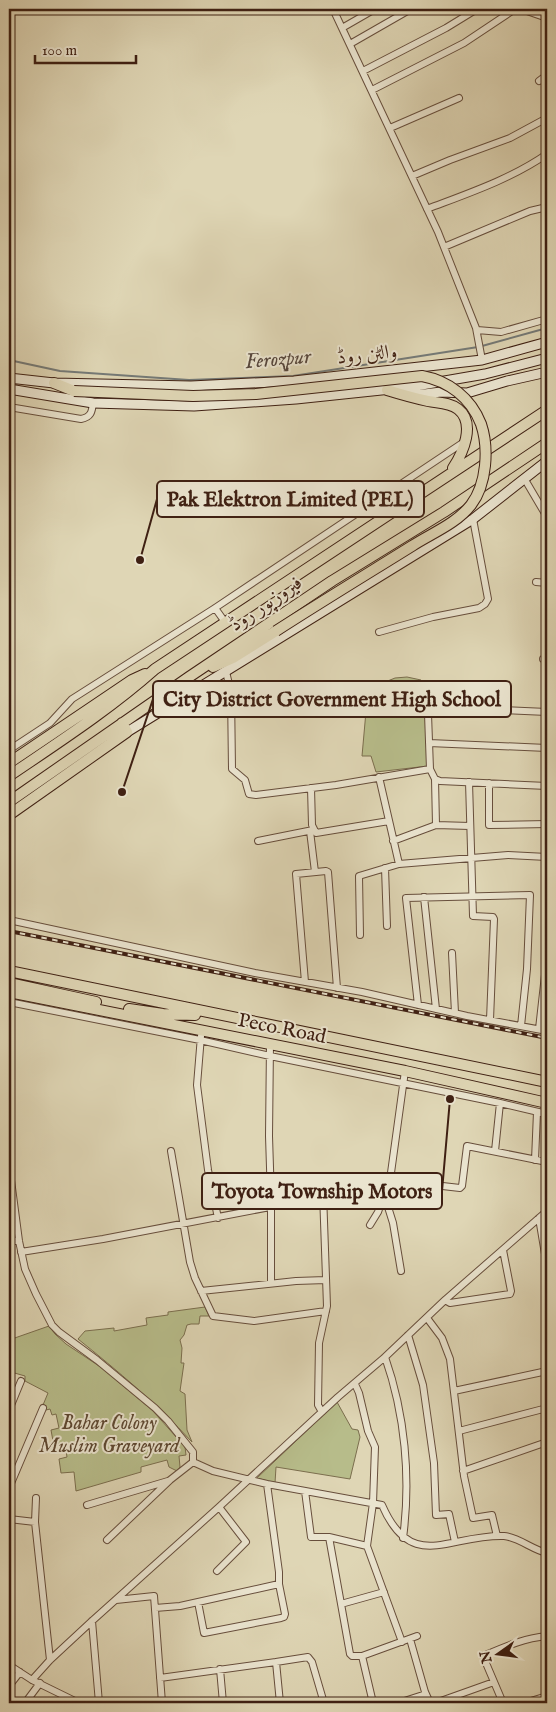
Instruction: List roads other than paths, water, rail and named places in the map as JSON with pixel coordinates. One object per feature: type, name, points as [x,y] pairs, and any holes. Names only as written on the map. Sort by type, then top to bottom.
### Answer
[{"type":"main road","name":"والٹن روڈ","points":[[9,378],[54,383],[191,386],[285,382],[482,360],[547,342]]},
{"type":"main road","points":[[503,354],[509,359],[547,348]]},
{"type":"main road","name":"والٹن روڈ","points":[[9,390],[93,403],[194,406],[387,390],[460,379],[547,358]]},
{"type":"main road","points":[[408,396],[435,392],[467,394],[507,381],[547,372]]},
{"type":"main road","points":[[54,383],[74,391],[193,396],[256,394],[422,376],[435,378],[457,390],[478,416],[484,432],[483,482],[466,511],[452,522],[234,658],[189,677]]},
{"type":"main road","points":[[387,390],[451,405],[459,409],[465,419],[468,432],[459,459],[449,473]]},
{"type":"main road","points":[[9,763],[70,728],[136,686],[154,669],[547,410]]},
{"type":"main road","name":"فیروزپور روڈ","points":[[9,802],[86,749],[124,728],[189,677],[332,581],[444,512],[547,443]]},
{"type":"main road","points":[[9,815],[124,728],[226,672],[473,519],[547,461]]},
{"type":"main road","points":[[9,776],[70,728]]},
{"type":"main road","name":"Peco Road","points":[[9,971],[547,1082]]},
{"type":"main road","points":[[9,983],[134,1010],[163,1014],[224,1016]]},
{"type":"main road","name":"Peco Road","points":[[9,992],[70,1004],[201,1035],[270,1044],[405,1071],[469,1086],[503,1098],[547,1103]]},
{"type":"main road","points":[[503,1098],[509,1074]]},
{"type":"street","points":[[333,9],[444,247],[477,330],[482,360]]},
{"type":"street","points":[[342,28],[375,9]]},
{"type":"street","points":[[350,44],[411,9]]},
{"type":"street","points":[[363,71],[446,28],[478,9]]},
{"type":"street","points":[[372,90],[464,43],[515,9]]},
{"type":"street","points":[[521,9],[547,18]]},
{"type":"street","points":[[539,81],[547,76]]},
{"type":"street","points":[[390,128],[459,98]]},
{"type":"street","points":[[412,176],[510,138],[547,118]]},
{"type":"street","points":[[427,209],[498,182],[534,164],[547,154]]},
{"type":"street","points":[[444,247],[547,207]]},
{"type":"street","points":[[477,330],[501,332],[547,319]]},
{"type":"street","points":[[9,407],[81,419],[89,416],[92,412],[93,403]]},
{"type":"street","points":[[9,750],[50,723],[72,699],[215,608],[465,442]]},
{"type":"street","points":[[524,478],[547,517]]},
{"type":"street","points":[[379,632],[433,617],[479,608],[485,604],[488,599],[473,519]]},
{"type":"street","points":[[536,582],[547,583]]},
{"type":"street","points":[[215,608],[225,622]]},
{"type":"street","points":[[226,672],[232,692],[232,768],[245,780],[249,794],[256,795],[311,788],[430,769]]},
{"type":"street","points":[[427,686],[430,769],[435,779],[436,825]]},
{"type":"street","points":[[428,707],[547,712]]},
{"type":"street","points":[[429,743],[547,748]]},
{"type":"street","points":[[379,778],[399,864]]},
{"type":"street","points":[[435,779],[440,781],[547,786]]},
{"type":"street","points":[[469,782],[473,916],[494,918],[490,1020]]},
{"type":"street","points":[[489,783],[489,825],[547,824]]},
{"type":"street","points":[[311,788],[315,872]]},
{"type":"street","points":[[258,841],[312,831],[316,833],[389,822]]},
{"type":"street","points":[[393,840],[436,825],[470,826]]},
{"type":"street","points":[[360,936],[358,877],[399,864],[508,855],[547,857]]},
{"type":"street","points":[[385,868],[387,926]]},
{"type":"street","points":[[305,982],[296,874],[326,871],[328,872],[337,988]]},
{"type":"street","points":[[418,1005],[406,898],[528,895],[530,897],[527,970],[521,1026]]},
{"type":"street","points":[[424,897],[436,1009]]},
{"type":"street","points":[[9,920],[237,969],[547,1031]]},
{"type":"street","points":[[452,953],[455,1013]]},
{"type":"street","points":[[539,1029],[547,957]]},
{"type":"street","points":[[9,1002],[67,1014],[201,1035],[270,1056],[403,1084],[467,1096],[503,1098],[537,1112],[547,1114]]},
{"type":"street","points":[[67,1014],[70,1004]]},
{"type":"street","points":[[201,1035],[197,1085],[208,1170],[218,1218]]},
{"type":"street","points":[[270,1044],[271,1284]]},
{"type":"street","points":[[370,1225],[378,1212],[390,1180],[405,1071]]},
{"type":"street","points":[[442,1091],[444,1080]]},
{"type":"street","points":[[467,1096],[469,1086]]},
{"type":"street","points":[[495,1151],[503,1098]]},
{"type":"street","points":[[535,1160],[537,1112]]},
{"type":"street","points":[[390,1180],[460,1188],[462,1186],[467,1146],[547,1162]]},
{"type":"street","points":[[170,1151],[190,1262],[195,1278],[213,1316],[261,1320],[326,1311]]},
{"type":"street","points":[[9,1165],[11,1199],[25,1269],[52,1324],[59,1332],[97,1360],[155,1408],[174,1428],[192,1452],[193,1462]]},
{"type":"street","points":[[305,1195],[386,1189]]},
{"type":"street","points":[[386,1189],[401,1271]]},
{"type":"street","points":[[322,1412],[318,1404],[319,1343],[326,1311],[323,1193]]},
{"type":"street","points":[[21,1252],[218,1218],[270,1207]]},
{"type":"street","points":[[32,1680],[50,1660],[92,1621],[219,1508],[248,1479],[385,1357],[445,1300],[547,1211]]},
{"type":"street","points":[[539,1218],[547,1266]]},
{"type":"street","points":[[9,1241],[19,1241]]},
{"type":"street","points":[[445,1300],[450,1303],[510,1294],[511,1291],[502,1250]]},
{"type":"street","points":[[201,1290],[326,1280]]},
{"type":"street","points":[[427,1318],[442,1338],[450,1359],[463,1471],[473,1518],[492,1515],[498,1536]]},
{"type":"street","points":[[408,1335],[424,1395],[434,1463],[436,1515],[449,1514],[455,1542]]},
{"type":"street","points":[[385,1357],[393,1380],[404,1437],[406,1516],[403,1538]]},
{"type":"street","points":[[454,1391],[547,1372]]},
{"type":"street","points":[[9,1410],[21,1381]]},
{"type":"street","points":[[355,1384],[368,1431],[376,1447],[373,1504],[367,1546],[402,1642]]},
{"type":"street","points":[[9,1488],[43,1408]]},
{"type":"street","points":[[459,1431],[547,1408]]},
{"type":"street","points":[[463,1471],[547,1442]]},
{"type":"street","points":[[193,1462],[213,1470],[267,1484],[382,1505],[394,1529],[403,1538],[414,1544],[426,1546],[508,1536],[547,1553]]},
{"type":"street","points":[[106,1540],[170,1480],[193,1462]]},
{"type":"street","points":[[87,1505],[170,1480]]},
{"type":"street","points":[[198,1602],[204,1633],[284,1617],[267,1484]]},
{"type":"street","points":[[305,1491],[311,1537],[329,1537],[367,1546]]},
{"type":"street","points":[[36,1498],[35,1522],[50,1660]]},
{"type":"street","points":[[217,1571],[246,1542],[219,1508]]},
{"type":"street","points":[[9,1520],[35,1522]]},
{"type":"street","points":[[329,1537],[350,1654],[352,1656],[362,1656],[413,1638],[426,1694],[430,1703]]},
{"type":"street","points":[[155,1608],[180,1606],[279,1584]]},
{"type":"street","points":[[341,1604],[384,1592]]},
{"type":"street","points":[[116,1600],[154,1596],[162,1703]]},
{"type":"street","points":[[92,1621],[99,1703]]},
{"type":"street","points":[[503,1703],[483,1656],[530,1638],[547,1636]]},
{"type":"street","points":[[160,1678],[308,1656],[312,1662],[324,1703]]},
{"type":"street","points":[[362,1656],[373,1703]]},
{"type":"street","points":[[276,1662],[280,1703]]},
{"type":"street","points":[[9,1665],[32,1680],[79,1703]]},
{"type":"street","points":[[220,1669],[223,1703]]},
{"type":"street","points":[[9,1686],[20,1672]]},
{"type":"street","points":[[435,1703],[494,1682]]},
{"type":"street","points":[[25,1703],[40,1683]]},
{"type":"street","points":[[398,1703],[426,1694]]},
{"type":"street","points":[[524,1703],[547,1696]]},
{"type":"waterway","name":"Ferozpur","points":[[482,346],[547,328]]},
{"type":"waterway","name":"Ferozpur","points":[[9,360],[60,371],[189,380],[293,376],[478,347]]},
{"type":"railway","points":[[9,931],[547,1038]]},
{"type":"place","name":"Pak Elektron Limited (PEL)","points":[[140,560]]},
{"type":"place","name":"City District Government High School","points":[[122,792]]},
{"type":"place","name":"Toyota Township Motors","points":[[450,1099]]},
{"type":"park label","name":"Bahar Colony Muslim Graveyard","points":[[109,1434]]}]
